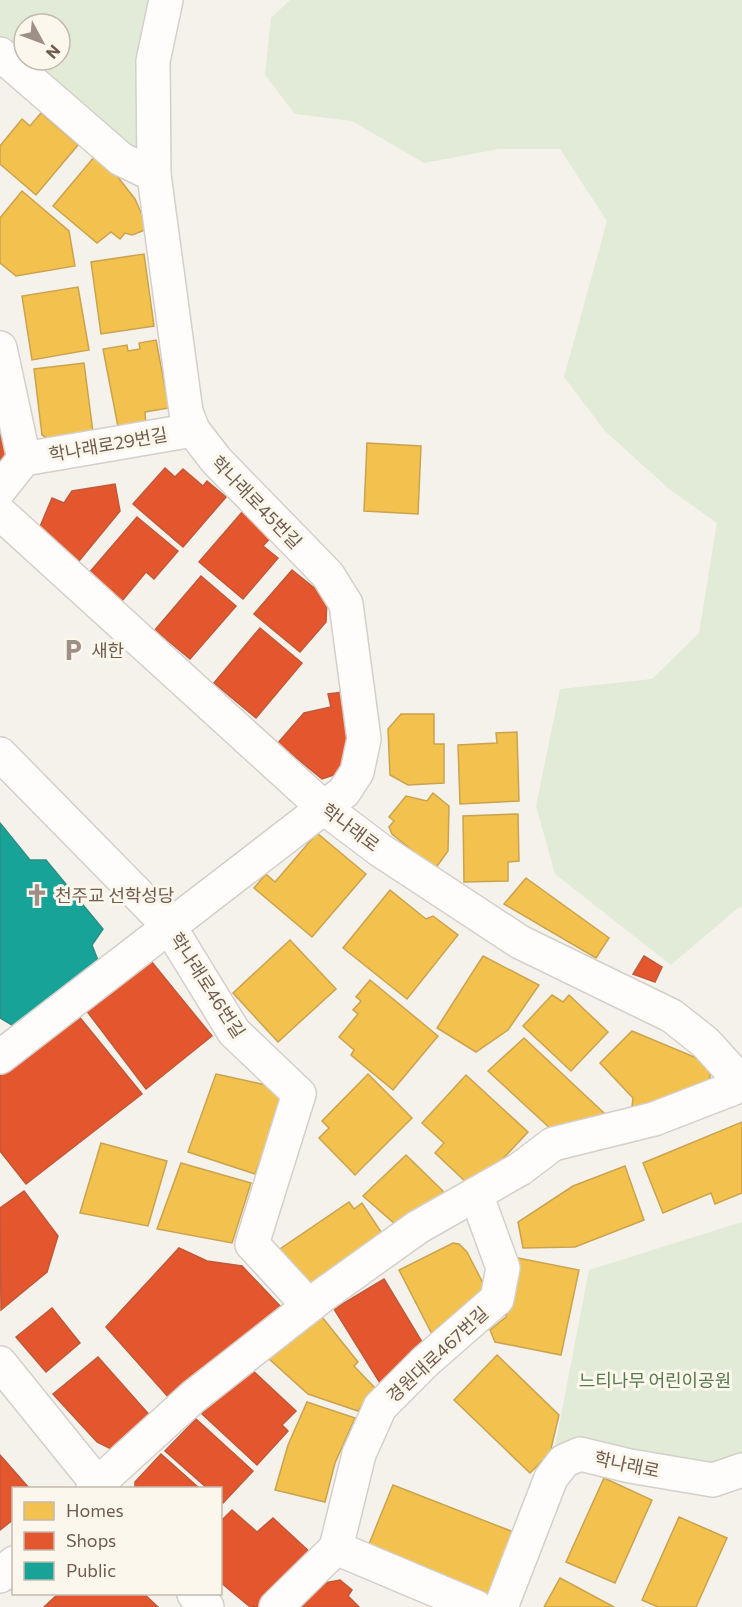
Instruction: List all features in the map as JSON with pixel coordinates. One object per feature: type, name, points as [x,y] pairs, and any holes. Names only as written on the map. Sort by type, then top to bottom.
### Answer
[{"type":"street","name":"학나래로45번길","points":[[166,0],[153,61],[154,175],[186,412],[192,429],[216,460],[328,575],[346,604],[364,740],[357,772],[344,792],[323,807]]},
{"type":"street","points":[[0,54],[121,159],[154,175]]},
{"type":"street","name":"학나래로29번길","points":[[0,348],[24,459]]},
{"type":"street","name":"학나래로29번길","points":[[0,489],[24,459],[192,429]]},
{"type":"street","name":"학나래로","points":[[0,513],[323,807],[380,850],[520,942],[672,1016],[706,1043],[742,1084]]},
{"type":"street","points":[[0,754],[169,926]]},
{"type":"street","name":"학나래로46번길","points":[[0,1057],[323,807]]},
{"type":"street","name":"학나래로46번길","points":[[169,926],[234,1032],[299,1094],[252,1244],[309,1306]]},
{"type":"street","points":[[0,1363],[97,1487],[193,1397],[309,1306],[418,1227],[520,1169],[553,1144],[654,1119],[742,1084]]},
{"type":"street","name":"경원대로467번길","points":[[336,1548],[359,1454],[380,1407],[426,1361],[497,1299],[503,1268],[476,1194]]},
{"type":"street","name":"학나래로","points":[[501,1607],[551,1478],[564,1461],[580,1454],[630,1466],[713,1480],[742,1470]]},
{"type":"street","points":[[276,1607],[336,1548],[476,1607]]},
{"type":"street","points":[[0,1576],[12,1565]]},
{"type":"street","points":[[196,1595],[207,1607]]},
{"type":"green space","points":[[0,0],[166,0],[154,175],[23,72],[72,72],[72,12],[12,12],[12,63],[0,54]]},
{"type":"green space","points":[[290,0],[742,0],[742,908],[739,907],[671,965],[555,874],[536,806],[560,689],[652,679],[699,633],[717,523],[669,489],[605,431],[564,377],[607,221],[560,149],[499,149],[424,163],[352,121],[295,114],[265,75],[271,18]]},
{"type":"green space","name":"느티나무 어린이공원","points":[[742,1222],[742,1466],[554,1452],[589,1270]]},
{"type":"building: Homes","points":[[41,113],[78,145],[36,195],[0,164],[0,146],[22,119],[30,126]]},
{"type":"building: Homes","points":[[95,156],[117,176],[135,199],[145,230],[132,235],[125,233],[120,239],[111,232],[97,243],[53,206]]},
{"type":"building: Homes","points":[[22,191],[69,231],[75,266],[16,276],[0,263],[0,218]]},
{"type":"building: Homes","points":[[144,254],[154,326],[101,334],[91,262]]},
{"type":"building: Homes","points":[[78,287],[89,350],[32,360],[22,296]]},
{"type":"building: Homes","points":[[156,340],[169,408],[145,412],[146,427],[119,432],[103,349],[127,345],[128,351],[140,349],[139,343]]},
{"type":"building: Homes","points":[[84,363],[94,440],[58,445],[42,435],[34,369]]},
{"type":"building: Homes","points":[[367,443],[421,446],[418,514],[364,511]]},
{"type":"building: Homes","points":[[401,714],[434,714],[434,744],[444,744],[444,783],[408,785],[390,775],[388,729]]},
{"type":"building: Homes","points":[[517,732],[519,801],[460,804],[458,745],[497,743],[496,733]]},
{"type":"building: Homes","points":[[433,793],[449,806],[448,851],[435,869],[392,834],[389,827],[394,821],[389,817],[406,796],[427,801]]},
{"type":"building: Homes","points":[[518,814],[519,861],[508,862],[508,881],[464,882],[463,816]]},
{"type":"building: Homes","points":[[317,833],[366,874],[312,937],[254,888],[266,874],[275,882]]},
{"type":"building: Homes","points":[[526,878],[609,938],[596,958],[504,904]]},
{"type":"building: Homes","points":[[390,890],[426,919],[433,916],[458,935],[407,999],[343,948]]},
{"type":"building: Homes","points":[[290,940],[336,989],[278,1042],[233,993]]},
{"type":"building: Homes","points":[[483,956],[539,985],[508,1030],[476,1052],[437,1028]]},
{"type":"building: Homes","points":[[370,980],[438,1036],[393,1090],[351,1055],[354,1050],[339,1037],[358,1014],[353,1010],[361,1001],[356,997]]},
{"type":"building: Homes","points":[[552,995],[563,1002],[569,995],[608,1032],[571,1071],[523,1026]]},
{"type":"building: Homes","points":[[632,1031],[704,1061],[710,1071],[710,1081],[631,1115],[633,1098],[600,1063]]},
{"type":"building: Homes","points":[[524,1038],[605,1114],[553,1131],[488,1071]]},
{"type":"building: Homes","points":[[216,1074],[275,1087],[282,1101],[255,1174],[188,1152]]},
{"type":"building: Homes","points":[[368,1074],[412,1118],[355,1175],[319,1138],[329,1128],[322,1121]]},
{"type":"building: Homes","points":[[466,1075],[528,1132],[483,1180],[469,1185],[435,1153],[444,1143],[422,1123]]},
{"type":"building: Homes","points":[[742,1122],[742,1193],[715,1204],[711,1193],[663,1213],[643,1163]]},
{"type":"building: Homes","points":[[101,1143],[167,1161],[148,1226],[80,1213]]},
{"type":"building: Homes","points":[[406,1155],[443,1191],[442,1202],[403,1231],[363,1196]]},
{"type":"building: Homes","points":[[181,1163],[251,1183],[232,1243],[157,1229]]},
{"type":"building: Homes","points":[[625,1166],[644,1220],[575,1247],[523,1248],[518,1222],[573,1186]]},
{"type":"building: Homes","points":[[349,1202],[354,1209],[362,1203],[389,1244],[305,1294],[277,1261],[280,1249]]},
{"type":"building: Homes","points":[[453,1243],[459,1244],[467,1252],[488,1293],[434,1338],[399,1270]]},
{"type":"building: Homes","points":[[518,1258],[579,1270],[561,1355],[495,1342],[490,1330],[506,1317]]},
{"type":"building: Homes","points":[[322,1317],[358,1362],[354,1366],[375,1388],[358,1411],[308,1394],[267,1357]]},
{"type":"building: Homes","points":[[497,1355],[559,1415],[550,1453],[530,1473],[454,1400]]},
{"type":"building: Homes","points":[[307,1402],[355,1418],[335,1463],[325,1502],[275,1490],[288,1445]]},
{"type":"building: Homes","points":[[604,1478],[652,1500],[615,1583],[566,1562]]},
{"type":"building: Homes","points":[[393,1485],[516,1533],[490,1599],[367,1549]]},
{"type":"building: Homes","points":[[679,1517],[727,1538],[696,1607],[658,1607],[642,1600]]},
{"type":"building: Homes","points":[[560,1578],[614,1607],[544,1607]]},
{"type":"building: Shops","points":[[0,420],[14,466],[0,470]]},
{"type":"building: Shops","points":[[165,468],[175,477],[183,469],[203,486],[207,481],[226,497],[183,547],[133,504]]},
{"type":"building: Shops","points":[[115,484],[120,511],[79,561],[39,529],[52,498],[64,503],[72,491]]},
{"type":"building: Shops","points":[[243,511],[272,536],[263,546],[278,558],[243,599],[199,562]]},
{"type":"building: Shops","points":[[137,517],[178,551],[154,579],[146,572],[122,601],[89,573]]},
{"type":"building: Shops","points":[[292,570],[327,598],[326,622],[300,652],[254,614]]},
{"type":"building: Shops","points":[[201,576],[236,606],[190,659],[155,630]]},
{"type":"building: Shops","points":[[260,628],[302,663],[256,718],[214,683]]},
{"type":"building: Shops","points":[[343,692],[353,747],[349,770],[322,779],[278,743],[304,713],[331,707],[328,694]]},
{"type":"building: Shops","points":[[644,956],[662,967],[655,982],[633,974]]},
{"type":"building: Shops","points":[[151,961],[212,1036],[146,1089],[86,1010]]},
{"type":"building: Shops","points":[[77,1014],[142,1094],[26,1184],[0,1151],[0,1072]]},
{"type":"building: Shops","points":[[24,1191],[58,1236],[47,1272],[1,1310],[0,1208]]},
{"type":"building: Shops","points":[[179,1248],[207,1261],[242,1266],[281,1307],[170,1399],[106,1327]]},
{"type":"building: Shops","points":[[384,1279],[425,1347],[410,1364],[380,1383],[334,1309]]},
{"type":"building: Shops","points":[[52,1308],[80,1343],[46,1372],[16,1337]]},
{"type":"building: Shops","points":[[98,1357],[152,1418],[117,1447],[111,1449],[97,1442],[53,1394]]},
{"type":"building: Shops","points":[[251,1369],[296,1411],[282,1425],[288,1431],[257,1465],[202,1414],[211,1402]]},
{"type":"building: Shops","points":[[196,1419],[253,1471],[223,1503],[222,1487],[206,1487],[165,1451]]},
{"type":"building: Shops","points":[[161,1454],[198,1487],[135,1487],[135,1482]]},
{"type":"building: Shops","points":[[0,1455],[28,1487],[12,1487],[12,1521],[0,1530]]},
{"type":"building: Shops","points":[[232,1510],[257,1532],[273,1518],[313,1555],[261,1607],[249,1606],[222,1584],[222,1520]]},
{"type":"building: Shops","points":[[340,1580],[352,1590],[348,1596],[359,1607],[293,1607],[319,1584]]},
{"type":"building: Shops","points":[[57,1595],[145,1595],[158,1607],[44,1607]]},
{"type":"building: Public","name":"천주교 선학성당","points":[[0,823],[30,860],[46,860],[103,929],[92,945],[99,963],[17,1028],[0,1018]]},
{"type":"place","name":"새한","points":[[73,650]]},
{"type":"place","name":"천주교 선학성당","points":[[37,895]]}]
